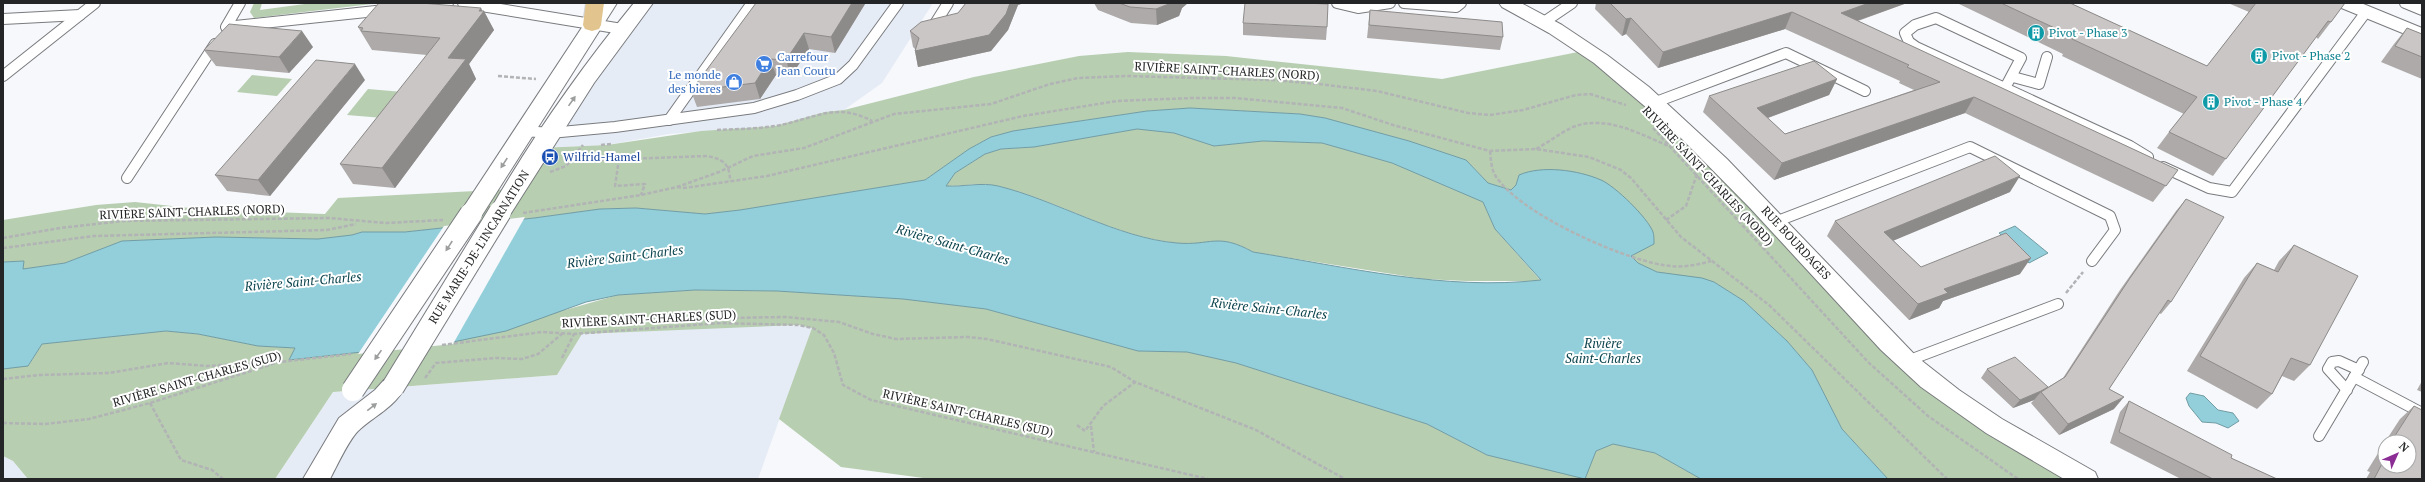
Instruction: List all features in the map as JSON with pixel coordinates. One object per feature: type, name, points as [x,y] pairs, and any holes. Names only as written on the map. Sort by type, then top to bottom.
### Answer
[{"type":"main road","points":[[592,25],[595,3]]},
{"type":"main road","name":"RUE MARIE-DE-L'INCARNATION","points":[[348,425],[353,390],[471,214],[592,25],[608,3]]},
{"type":"main road","name":"RUE MARIE-DE-L'INCARNATION","points":[[316,479],[348,425],[384,397],[393,386],[550,133],[622,29],[644,3]]},
{"type":"street","name":"RUE BOURDAGES","points":[[1508,3],[1544,22],[1588,50],[1656,102],[1723,166],[1907,362],[1943,392],[1990,424],[2086,479]]},
{"type":"street","points":[[2345,3],[2422,35]]},
{"type":"lane","points":[[3,76],[95,3]]},
{"type":"lane","points":[[127,178],[226,27],[240,3]]},
{"type":"lane","points":[[412,6],[448,3]]},
{"type":"lane","points":[[463,3],[532,13],[592,25],[622,29]]},
{"type":"lane","points":[[669,120],[752,3]]},
{"type":"lane","points":[[525,131],[550,133],[594,130],[754,108],[838,79],[853,65],[898,3]]},
{"type":"lane","points":[[933,27],[948,3]]},
{"type":"lane","points":[[1337,3],[1358,8],[1390,3]]},
{"type":"lane","points":[[1404,3],[1456,7],[1461,3]]},
{"type":"lane","points":[[1544,22],[1572,3]]},
{"type":"lane","points":[[2405,3],[2420,7]]},
{"type":"lane","points":[[226,27],[397,8]]},
{"type":"lane","points":[[2005,88],[2021,58],[1936,18],[1915,25],[1905,33],[1909,42],[1916,47],[2130,146],[2164,168],[2209,188],[2232,192],[2366,12]]},
{"type":"lane","points":[[3,19],[80,15]]},
{"type":"lane","points":[[1656,102],[1786,53],[1865,91]]},
{"type":"lane","points":[[2012,77],[2038,84],[2047,57]]},
{"type":"lane","points":[[1775,222],[1970,147],[2110,216],[2115,230],[2092,261]]},
{"type":"lane","points":[[1907,362],[2058,304]]},
{"type":"lane","points":[[2347,390],[2328,369],[2332,362],[2339,361],[2359,370],[2422,413]]},
{"type":"lane","points":[[2319,436],[2359,370]]},
{"type":"path","points":[[498,76],[557,81]]},
{"type":"path","name":"RIVIÈRE SAINT-CHARLES (NORD)","points":[[730,181],[684,188],[677,186],[770,152],[816,144],[872,121],[894,114],[991,104],[1050,84],[1078,78],[1127,76],[1273,80],[1318,84],[1376,91],[1428,102],[1468,113],[1490,116],[1523,110],[1562,98],[1583,94],[1606,98],[1631,108]]},
{"type":"path","points":[[571,161],[707,156],[720,158],[730,166],[730,181],[790,170],[1023,116],[1116,101],[1192,98],[1281,101],[1342,108],[1393,125],[1490,151],[1536,149],[1589,157],[1621,170],[1631,178],[1686,242],[1769,305],[1947,479]]},
{"type":"path","points":[[844,110],[862,114],[872,121]]},
{"type":"path","points":[[1536,149],[1559,134],[1589,123],[1625,129],[1672,148]]},
{"type":"path","name":"RIVIÈRE SAINT-CHARLES (NORD)","points":[[1651,126],[1697,174],[1839,331],[1901,394],[1982,456],[2018,479]]},
{"type":"path","points":[[547,173],[561,170],[571,161],[594,130]]},
{"type":"path","points":[[1490,151],[1492,167],[1498,177],[1533,209],[1552,221],[1620,252],[1665,264],[1688,267],[1703,266],[1711,261]]},
{"type":"path","points":[[619,159],[615,186],[645,184],[641,195]]},
{"type":"path","points":[[1666,220],[1677,215],[1688,205],[1697,174]]},
{"type":"path","name":"RIVIÈRE SAINT-CHARLES (NORD)","points":[[3,238],[60,228],[130,221],[329,218],[358,224],[327,230],[94,236],[3,248]]},
{"type":"path","points":[[2058,304],[2092,261]]},
{"type":"path","points":[[585,326],[708,317],[786,317],[839,322],[873,334],[896,339],[968,337],[987,339],[1111,367],[1135,382],[1256,430],[1345,479]]},
{"type":"path","name":"RIVIÈRE SAINT-CHARLES (SUD)","points":[[438,345],[527,333],[574,334],[648,327],[720,323],[813,328],[824,335],[834,353],[843,385],[854,393],[871,400],[1208,479]]},
{"type":"path","points":[[454,360],[522,359],[538,354],[563,333]]},
{"type":"path","points":[[562,358],[574,334]]},
{"type":"path","name":"RIVIÈRE SAINT-CHARLES (SUD)","points":[[3,423],[45,424],[89,419],[150,403],[279,362],[358,354]]},
{"type":"path","points":[[3,379],[39,375],[109,373],[168,363],[207,366],[279,362]]},
{"type":"path","points":[[1094,452],[1091,425],[1093,417],[1100,408],[1135,382]]},
{"type":"path","points":[[150,403],[181,460],[212,470],[223,479]]},
{"type":"path","points":[[1077,425],[1085,431],[1091,425]]},
{"type":"shaded area","points":[[645,3],[933,3],[882,83],[844,110],[825,112],[775,126],[669,134],[607,145],[540,148]]},
{"type":"shaded area","points":[[753,326],[813,326],[758,479],[275,479],[333,392],[557,375],[582,334]]},
{"type":"shaded area","points":[[3,456],[13,461],[28,479],[3,479]]},
{"type":"green space","points":[[254,3],[262,3],[260,10],[312,3],[380,3],[254,18],[250,12]]},
{"type":"green space","points":[[1588,50],[1633,83],[1907,361],[2086,479],[1888,479],[1842,429],[1812,370],[1787,341],[1744,301],[1714,282],[1657,272],[1638,263],[1631,256],[1638,251],[1519,175],[1516,185],[1511,190],[1488,183],[1466,160],[1409,141],[1325,118],[1300,114],[1190,108],[1147,111],[1013,131],[991,137],[969,149],[925,180],[740,210],[705,214],[636,208],[600,209],[534,218],[405,232],[362,232],[352,235],[318,239],[216,237],[122,241],[65,263],[23,269],[23,261],[3,262],[3,220],[96,205],[135,202],[199,209],[325,214],[338,198],[514,189],[540,148],[607,145],[701,131],[775,126],[825,112],[844,110],[974,77],[1079,56],[1128,52],[1226,56],[1442,79]]},
{"type":"green space","points":[[252,75],[292,79],[277,96],[237,92]]},
{"type":"green space","points":[[368,89],[403,92],[383,118],[347,115]]},
{"type":"green space","points":[[1137,129],[1174,133],[1214,146],[1263,141],[1322,143],[1392,163],[1483,202],[1495,229],[1541,281],[1466,281],[1424,279],[1253,252],[1241,246],[1222,241],[1189,244],[1177,243],[1131,234],[1020,192],[998,186],[979,184],[946,186],[955,173],[985,154],[1001,149],[1034,147]]},
{"type":"green space","points":[[695,290],[777,291],[903,299],[986,309],[1138,351],[1187,352],[1236,363],[1427,424],[1487,455],[1585,478],[1596,451],[1613,444],[1655,453],[1701,479],[931,479],[841,467],[779,419],[812,328],[798,325],[582,334],[557,375],[333,392],[275,479],[28,479],[13,461],[3,456],[3,369],[29,365],[42,344],[166,331],[198,334],[258,346],[296,348],[289,360],[565,310],[618,295]]},
{"type":"water","name":"Rivière Saint-Charles","points":[[1190,108],[1300,114],[1325,118],[1409,141],[1466,160],[1488,183],[1511,190],[1516,185],[1519,175],[1538,170],[1571,171],[1601,180],[1607,183],[1638,211],[1653,232],[1654,244],[1631,256],[1638,263],[1657,272],[1702,278],[1714,282],[1744,301],[1787,341],[1812,370],[1842,429],[1888,479],[1701,479],[1655,453],[1613,444],[1596,451],[1585,479],[1487,455],[1427,424],[1236,363],[1187,352],[1138,351],[986,309],[903,299],[777,291],[695,290],[618,295],[586,302],[506,331],[453,342],[289,360],[295,348],[258,346],[198,334],[166,331],[42,344],[28,366],[3,369],[3,262],[24,261],[23,269],[65,263],[122,241],[216,237],[318,239],[352,235],[362,232],[405,232],[534,218],[600,209],[636,208],[705,214],[740,210],[925,180],[969,149],[991,137],[1013,131],[1147,111]],"holes":[[[1137,129],[1174,133],[1214,146],[1263,141],[1322,143],[1392,163],[1483,202],[1495,229],[1541,280],[1505,283],[1432,280],[1396,276],[1253,252],[1241,246],[1222,241],[1177,243],[1154,240],[1132,234],[1020,192],[998,186],[986,184],[946,186],[955,173],[985,154],[1001,149],[1034,147]]]},
{"type":"water","points":[[2015,226],[2048,253],[2029,263],[1999,233]]},
{"type":"water","points":[[2190,393],[2204,396],[2218,410],[2233,413],[2239,421],[2228,428],[2216,423],[2202,422],[2189,406],[2186,398]]},
{"type":"pier","points":[[525,217],[453,344],[358,354],[444,226]]},
{"type":"building","points":[[379,3],[421,3],[481,8],[479,11],[484,11],[448,58],[466,59],[382,168],[340,164],[440,38],[361,31],[363,28],[358,27]]},
{"type":"building","name":"Carrefour Jean Coutu","points":[[756,3],[852,3],[831,37],[804,33],[786,60],[770,59],[755,83],[691,91]]},
{"type":"building","points":[[966,3],[1010,3],[1006,14],[989,35],[915,51],[919,38],[910,31],[921,22],[958,13]]},
{"type":"building","points":[[1119,3],[1171,3],[1156,9],[1130,7]]},
{"type":"building","points":[[1245,3],[1328,4],[1327,27],[1243,23]]},
{"type":"building","points":[[1610,3],[1869,3],[1841,13],[2178,170],[2166,186],[1974,97],[1782,163],[1709,96],[1814,61],[1837,79],[1757,108],[1785,134],[1940,82],[1907,67],[1909,65],[1792,12],[1663,52],[1631,18],[1626,19]]},
{"type":"building","points":[[2001,3],[2070,3],[2207,66],[2256,3],[2345,3],[2331,22],[2328,21],[2226,159],[2169,132],[2197,97],[2072,39],[2074,37]]},
{"type":"building","points":[[1370,10],[1502,22],[1503,37],[1369,25]]},
{"type":"building","points":[[229,24],[302,31],[279,57],[204,50]]},
{"type":"building","points":[[2407,28],[2422,34],[2422,57],[2395,46]]},
{"type":"building","points":[[316,60],[355,64],[258,180],[215,175]]},
{"type":"building","points":[[1995,156],[2020,176],[1884,232],[1921,267],[2006,233],[2031,258],[1944,289],[1948,293],[1918,304],[1835,221]]},
{"type":"building","points":[[2186,199],[2224,217],[2171,302],[2168,300],[2109,389],[2124,397],[2068,424],[2041,392],[2065,377],[2130,278]]},
{"type":"building","points":[[2294,245],[2358,276],[2310,365],[2291,358],[2272,394],[2200,356],[2257,263],[2278,272]]},
{"type":"building","points":[[2015,357],[2048,387],[2020,400],[1987,369]]},
{"type":"building","points":[[2129,401],[2232,455],[2231,458],[2277,479],[2213,479],[2119,432]]},
{"type":"building","points":[[2414,406],[2422,410],[2422,479],[2374,479],[2377,473],[2417,474],[2417,434],[2396,434]]},
{"type":"place","name":"Pivot - Phase 3","points":[[2036,33]]},
{"type":"place","name":"Pivot - Phase 2","points":[[2259,56]]},
{"type":"place","name":"Carrefour Jean Coutu","points":[[764,64]]},
{"type":"place","name":"Le monde des bieres","points":[[734,82]]},
{"type":"place","name":"Pivot - Phase 4","points":[[2211,102]]},
{"type":"place","name":"Wilfrid-Hamel","points":[[550,157]]}]
